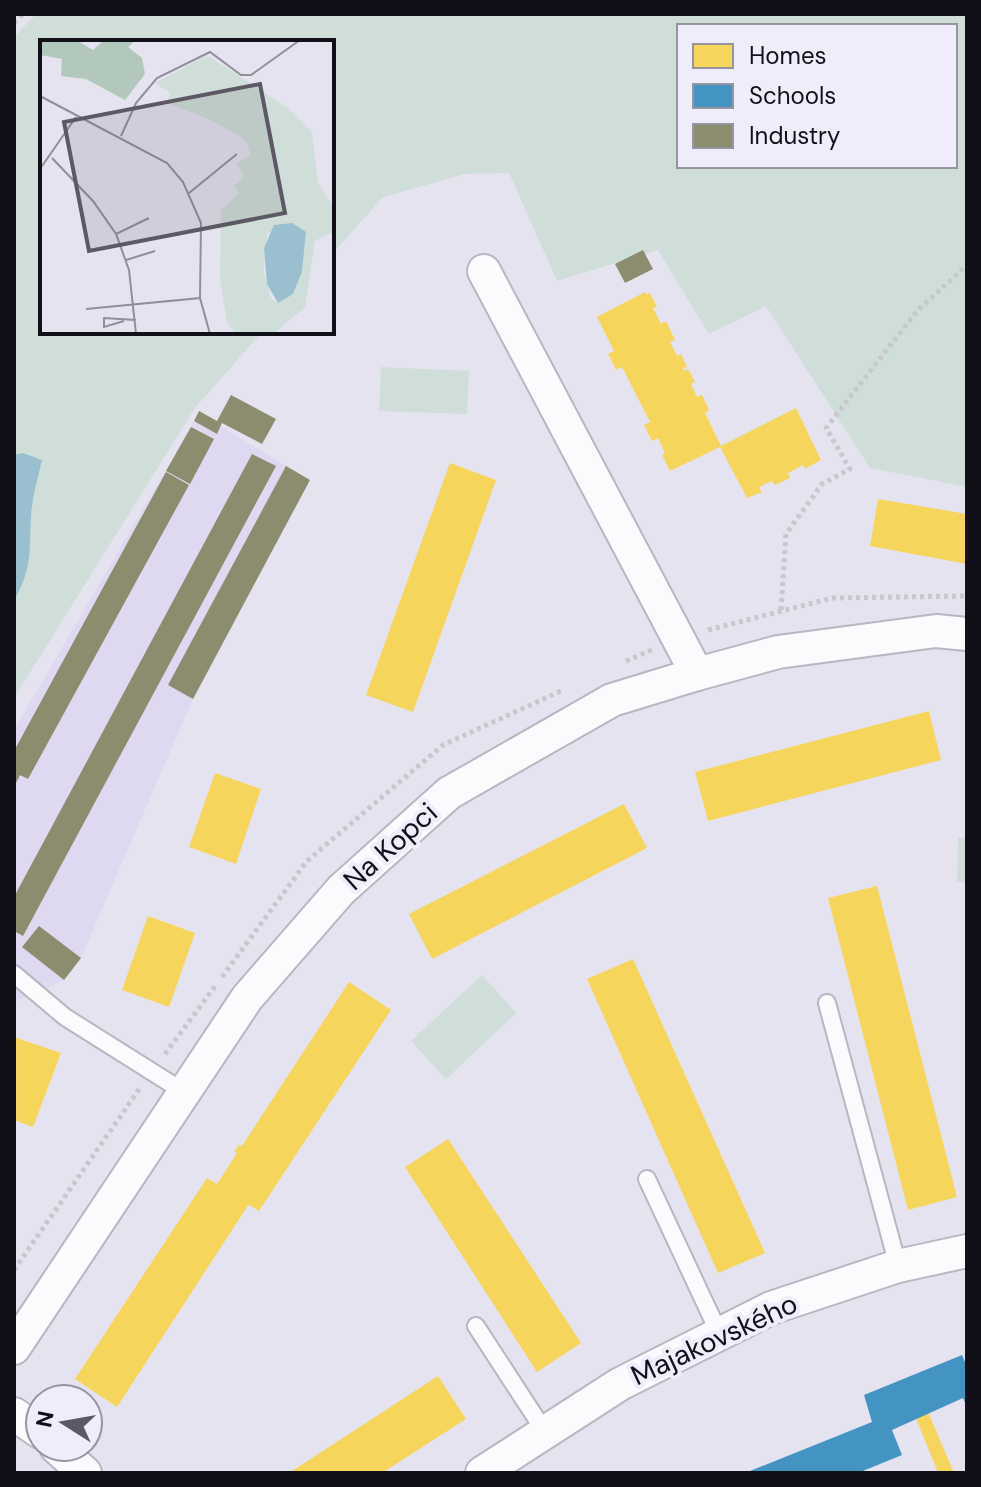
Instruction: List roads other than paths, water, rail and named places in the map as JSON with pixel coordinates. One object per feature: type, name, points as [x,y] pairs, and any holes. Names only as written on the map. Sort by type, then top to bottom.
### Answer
[{"type":"street","points":[[484,271],[697,674]]},
{"type":"street","name":"Na Kopci","points":[[14,1348],[247,998],[341,890],[449,793],[612,700],[778,652],[936,631],[967,634]]},
{"type":"street","name":"Majakovského","points":[[482,1473],[620,1384],[771,1308],[898,1266],[967,1251]]},
{"type":"lane","points":[[14,974],[65,1017],[184,1092]]},
{"type":"lane","points":[[827,1003],[898,1266]]},
{"type":"lane","points":[[647,1179],[719,1333]]},
{"type":"lane","points":[[476,1326],[545,1432]]},
{"type":"water","points":[[23,453],[42,460],[32,509],[27,568],[14,601],[14,455]]}]
